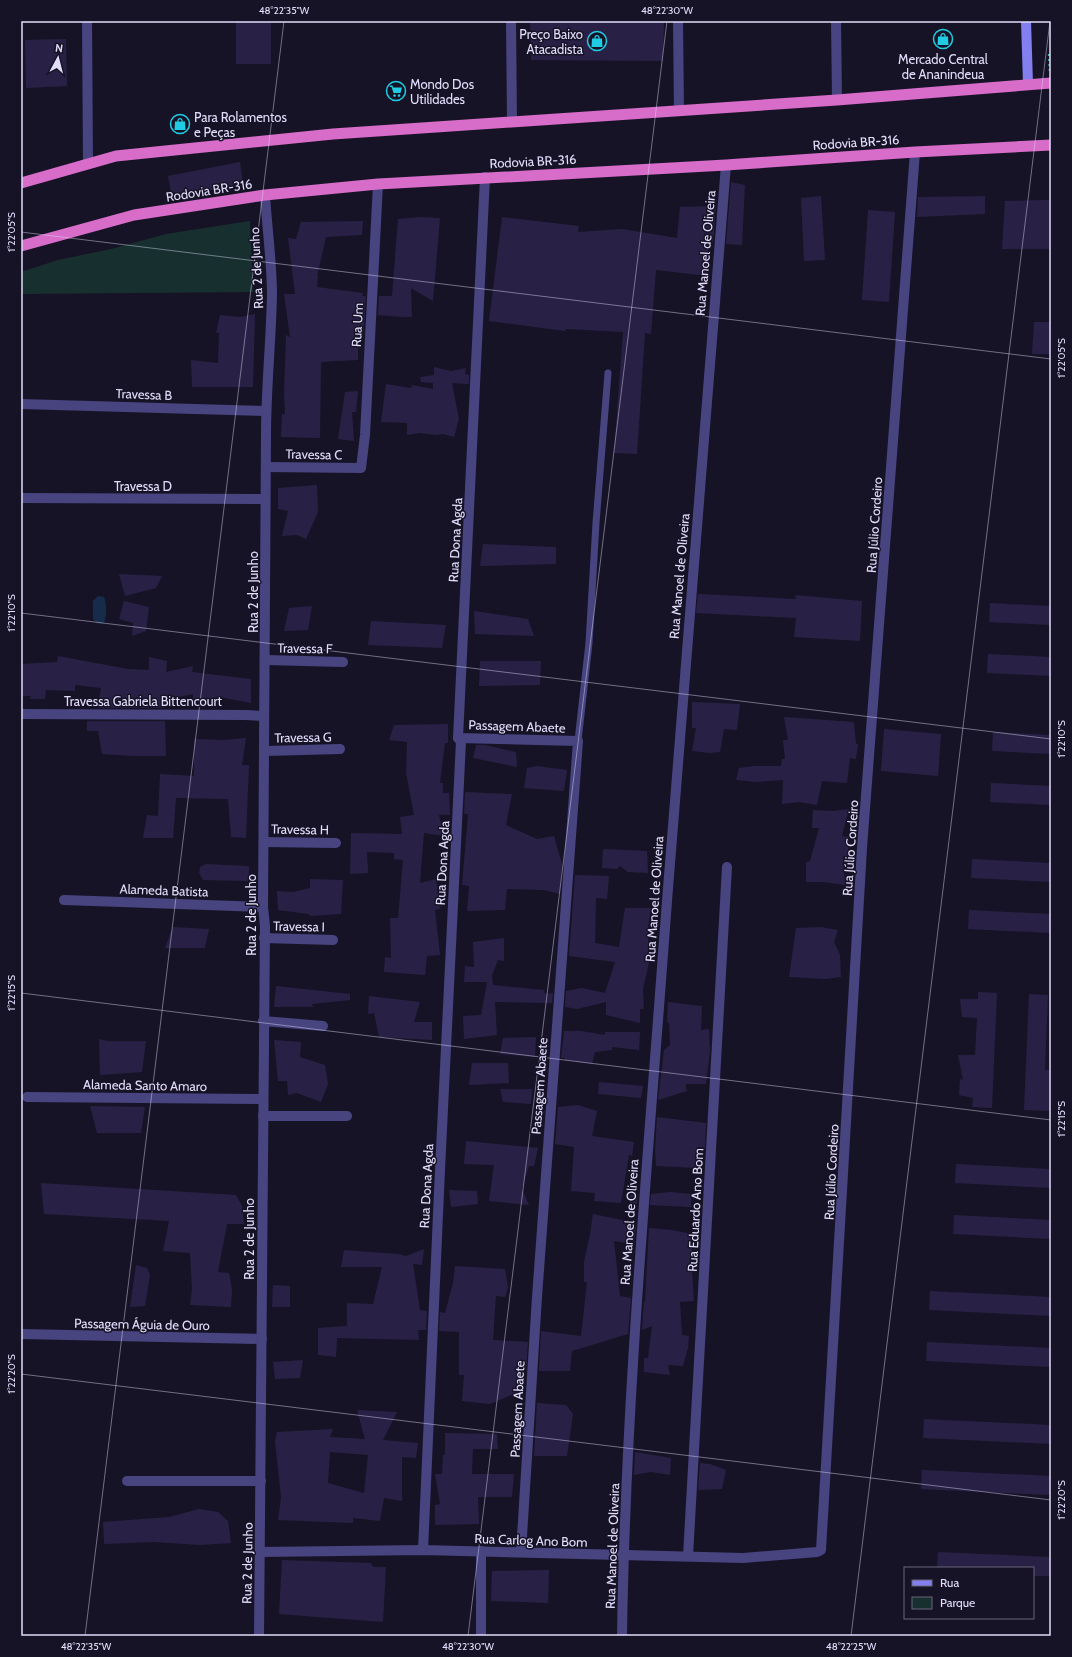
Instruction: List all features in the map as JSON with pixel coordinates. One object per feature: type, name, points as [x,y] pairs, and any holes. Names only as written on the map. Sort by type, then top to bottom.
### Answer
[{"type":"highway","points":[[21,183],[116,156],[333,134],[837,100],[1051,83]]},
{"type":"highway","name":"Rodovia BR-316","points":[[21,246],[134,215],[265,195],[378,184],[1051,145]]},
{"type":"main road","points":[[1026,21],[1028,84]]},
{"type":"street","points":[[87,21],[88,164]]},
{"type":"street","points":[[511,21],[512,122]]},
{"type":"street","points":[[678,21],[679,111]]},
{"type":"street","points":[[836,21],[837,100]]},
{"type":"street","name":"Rua Júlio Cordeiro","points":[[822,1547],[862,848],[915,152]]},
{"type":"street","name":"Rua Manoel de Oliveira","points":[[622,1636],[623,1556],[641,1238],[685,660],[726,164]]},
{"type":"street","name":"Rua Dona Agda","points":[[424,1550],[440,1170],[461,741],[458,738],[485,178]]},
{"type":"street","name":"Rua Um","points":[[361,468],[365,435],[378,184]]},
{"type":"street","name":"Rua 2 de Junho","points":[[259,1636],[262,1339],[263,907],[266,751],[264,716],[266,660],[266,411],[272,294],[265,195]]},
{"type":"street","name":"Travessa B","points":[[21,404],[266,411]]},
{"type":"street","name":"Travessa C","points":[[266,467],[361,468]]},
{"type":"street","name":"Travessa D","points":[[21,498],[266,499]]},
{"type":"street","name":"Travessa F","points":[[266,660],[343,662]]},
{"type":"street","name":"Travessa Gabriela Bittencourt","points":[[21,714],[245,714],[264,716]]},
{"type":"street","name":"Passagem Abaete","points":[[458,738],[578,741],[538,1289],[521,1552]]},
{"type":"street","name":"Travessa G","points":[[266,751],[340,749]]},
{"type":"street","name":"Travessa H","points":[[264,842],[336,843]]},
{"type":"street","name":"Rua Eduardo Ano Bom","points":[[688,1556],[727,867]]},
{"type":"street","name":"Alameda Batista","points":[[64,900],[263,907]]},
{"type":"street","name":"Travessa I","points":[[264,938],[333,940]]},
{"type":"street","points":[[263,1021],[324,1026]]},
{"type":"street","name":"Alameda Santo Amaro","points":[[27,1097],[263,1099]]},
{"type":"street","points":[[263,1116],[347,1116]]},
{"type":"street","name":"Passagem Águia de Ouro","points":[[21,1334],[262,1339]]},
{"type":"street","points":[[127,1481],[261,1481]]},
{"type":"street","name":"Rua Carlog Ano Bom","points":[[260,1552],[424,1550],[744,1558],[817,1552],[821,1550],[822,1547]]},
{"type":"street","points":[[480,1636],[481,1551]]},
{"type":"lane","points":[[578,741],[589,643],[596,523],[608,373]]},
{"type":"green space","points":[[250,221],[253,292],[21,294],[21,272],[58,260],[111,249],[166,234]]},
{"type":"water","points":[[98,596],[104,597],[106,603],[106,615],[103,624],[96,623],[93,619],[93,601]]},
{"type":"building","points":[[236,21],[271,21],[271,64],[236,64]]},
{"type":"building","name":"Preço Baixo Atacadista","points":[[530,21],[664,21],[663,61],[531,60]]},
{"type":"building","points":[[66,39],[67,86],[26,88],[25,40]]},
{"type":"building","points":[[240,162],[243,184],[172,197],[168,176]]},
{"type":"building","points":[[731,182],[745,185],[742,245],[726,244]]},
{"type":"building","points":[[821,196],[825,260],[804,261],[801,198]]},
{"type":"building","points":[[985,196],[985,214],[917,217],[918,197]]},
{"type":"building","points":[[1051,200],[1051,249],[1002,249],[1005,201]]},
{"type":"building","points":[[716,206],[713,242],[709,242],[708,276],[656,270],[651,334],[645,333],[637,454],[614,453],[623,332],[566,329],[565,331],[489,321],[502,217],[579,226],[578,232],[622,229],[677,238],[680,207]]},
{"type":"building","points":[[868,210],[895,212],[889,302],[862,300]]},
{"type":"building","points":[[420,217],[440,218],[433,301],[411,288],[412,317],[378,315],[379,296],[392,296],[398,219]]},
{"type":"building","points":[[363,221],[362,235],[326,237],[317,276],[317,287],[363,293],[362,296],[366,296],[362,341],[358,341],[358,360],[321,362],[320,438],[281,437],[282,414],[285,414],[284,394],[286,335],[290,337],[284,294],[295,294],[288,238],[296,239],[301,222]]},
{"type":"building","points":[[255,314],[253,387],[192,387],[191,360],[218,363],[219,333],[216,333],[220,315],[240,317]]},
{"type":"building","points":[[1034,322],[1051,322],[1051,354],[1032,354]]},
{"type":"building","points":[[434,367],[451,371],[466,368],[465,374],[469,375],[469,384],[452,383],[459,419],[454,437],[443,434],[435,435],[420,433],[407,435],[407,423],[381,422],[386,384],[411,388],[412,385],[433,389],[433,383],[421,382],[420,377],[434,375]]},
{"type":"building","points":[[358,391],[356,412],[352,412],[354,441],[338,439],[345,392]]},
{"type":"building","points":[[317,485],[318,512],[306,539],[297,535],[282,536],[288,511],[278,509],[278,488]]},
{"type":"building","points":[[483,544],[556,547],[556,564],[480,566]]},
{"type":"building","points":[[119,574],[162,576],[156,588],[125,596]]},
{"type":"building","points":[[698,594],[796,599],[795,595],[862,601],[860,641],[794,637],[796,618],[696,613]]},
{"type":"building","points":[[124,601],[149,607],[146,631],[132,636],[133,623],[119,619]]},
{"type":"building","points":[[990,603],[1051,606],[1051,625],[989,622]]},
{"type":"building","points":[[312,606],[308,630],[284,631],[289,608]]},
{"type":"building","points":[[474,611],[528,619],[534,636],[475,634]]},
{"type":"building","points":[[371,621],[446,625],[442,648],[368,645]]},
{"type":"building","points":[[988,654],[1051,657],[1051,676],[987,673]]},
{"type":"building","points":[[58,656],[128,669],[149,670],[149,657],[167,661],[166,672],[193,666],[192,672],[251,679],[251,703],[219,697],[193,700],[193,694],[165,700],[165,708],[98,708],[101,688],[75,685],[75,691],[46,690],[45,699],[30,699],[31,696],[21,696],[21,664],[57,662]]},
{"type":"building","points":[[480,661],[541,661],[540,685],[479,686]]},
{"type":"building","points":[[692,702],[740,704],[737,730],[724,729],[720,752],[709,753],[692,751],[696,728],[692,728]]},
{"type":"building","points":[[784,717],[854,722],[856,744],[858,744],[856,759],[850,758],[847,783],[822,781],[817,805],[799,802],[782,804],[783,780],[756,782],[736,780],[739,768],[754,766],[781,766],[782,759],[785,759],[783,740],[788,740]]},
{"type":"building","points":[[87,721],[165,721],[166,756],[102,754],[98,731],[87,731]]},
{"type":"building","points":[[448,724],[448,743],[445,743],[440,783],[443,783],[443,793],[449,793],[450,815],[439,815],[444,836],[424,833],[420,883],[436,879],[440,909],[435,910],[440,955],[427,956],[425,975],[384,972],[385,957],[391,958],[390,918],[398,918],[403,860],[394,859],[394,853],[367,852],[368,873],[350,874],[351,833],[402,834],[400,817],[414,815],[406,773],[407,742],[389,740],[394,725]]},
{"type":"building","points":[[884,729],[941,734],[938,776],[881,771]]},
{"type":"building","points":[[993,732],[1051,735],[1051,754],[992,751]]},
{"type":"building","points":[[246,738],[242,765],[249,765],[246,838],[231,837],[228,799],[176,798],[173,838],[143,838],[147,815],[158,816],[160,774],[194,776],[194,739],[223,740]]},
{"type":"building","points":[[476,745],[485,745],[516,752],[517,767],[473,758]]},
{"type":"building","points":[[537,766],[567,770],[564,791],[524,788],[527,768]]},
{"type":"building","points":[[991,783],[1051,786],[1051,805],[990,802]]},
{"type":"building","points":[[465,792],[512,794],[506,825],[537,839],[554,836],[562,864],[560,894],[544,890],[507,889],[505,910],[467,911],[469,886],[462,885],[468,814],[464,814]]},
{"type":"building","points":[[849,809],[842,836],[849,837],[848,857],[843,857],[845,885],[823,882],[806,882],[806,862],[810,861],[819,828],[812,828],[813,810],[834,811]]},
{"type":"building","points":[[603,849],[647,851],[648,873],[628,872],[620,866],[617,869],[602,868]]},
{"type":"building","points":[[972,859],[1051,863],[1051,882],[971,878]]},
{"type":"building","points":[[206,864],[249,866],[249,881],[203,880],[199,873],[200,867]]},
{"type":"building","points":[[575,875],[609,876],[607,899],[596,898],[595,943],[619,947],[625,908],[651,908],[648,928],[649,963],[643,989],[644,1009],[640,1009],[640,1023],[606,1015],[606,1002],[577,1009],[565,1007],[566,991],[582,988],[605,993],[615,962],[569,956]]},
{"type":"building","points":[[310,879],[343,880],[341,914],[309,916],[309,914],[278,910],[277,891],[293,892],[310,888]]},
{"type":"building","points":[[969,910],[1051,914],[1051,933],[968,929]]},
{"type":"building","points":[[173,927],[209,929],[205,948],[165,948]]},
{"type":"building","points":[[821,927],[838,930],[834,942],[840,955],[841,977],[826,979],[789,977],[796,928]]},
{"type":"building","points":[[504,938],[504,961],[498,960],[492,975],[493,985],[544,990],[545,994],[553,993],[552,1003],[495,1002],[497,1035],[464,1039],[463,1016],[481,1015],[487,982],[464,982],[465,966],[474,967],[473,942]]},
{"type":"building","points":[[276,986],[350,994],[350,1000],[312,1004],[313,1007],[274,1007]]},
{"type":"building","points":[[978,992],[997,993],[992,1108],[972,1107],[973,1098],[959,1095],[960,1079],[963,1080],[958,1055],[975,1055],[977,1018],[962,1017],[960,999],[978,999]]},
{"type":"building","points":[[1029,994],[1048,995],[1045,1070],[1051,1070],[1051,1111],[1024,1110]]},
{"type":"building","points":[[369,996],[420,1002],[414,1022],[432,1022],[432,1040],[379,1037],[374,1013],[368,1014]]},
{"type":"building","points":[[668,1002],[702,1006],[701,1030],[709,1029],[710,1051],[706,1084],[686,1084],[686,1090],[690,1090],[658,1100],[664,1050],[670,1045],[669,1023],[667,1022]]},
{"type":"building","points":[[564,1031],[581,1031],[605,1035],[605,1032],[640,1032],[639,1050],[612,1047],[612,1050],[595,1052],[592,1064],[564,1060],[565,1058],[561,1058]]},
{"type":"building","points":[[536,1037],[535,1057],[500,1054],[503,1038]]},
{"type":"building","points":[[99,1039],[107,1041],[146,1041],[142,1072],[100,1075]]},
{"type":"building","points":[[274,1040],[301,1042],[300,1057],[325,1065],[328,1084],[321,1102],[297,1093],[288,1095],[287,1081],[278,1081]]},
{"type":"building","points":[[472,1063],[508,1063],[509,1083],[469,1085]]},
{"type":"building","points":[[599,1082],[643,1086],[641,1098],[598,1094]]},
{"type":"building","points":[[500,1089],[532,1089],[531,1104],[503,1102]]},
{"type":"building","points":[[578,1105],[597,1111],[592,1136],[634,1142],[632,1156],[629,1155],[621,1203],[594,1201],[595,1193],[571,1191],[574,1147],[555,1144],[558,1107]]},
{"type":"building","points":[[90,1106],[145,1107],[141,1133],[97,1133]]},
{"type":"building","points":[[657,1117],[706,1123],[705,1148],[697,1147],[696,1168],[656,1166],[655,1149]]},
{"type":"building","points":[[466,1141],[538,1148],[534,1166],[529,1166],[522,1189],[529,1205],[489,1201],[494,1165],[464,1164]]},
{"type":"building","points":[[956,1164],[1051,1169],[1051,1188],[955,1183]]},
{"type":"building","points":[[41,1183],[236,1195],[242,1206],[244,1224],[227,1224],[218,1272],[229,1273],[232,1289],[231,1307],[190,1305],[192,1289],[190,1253],[163,1251],[169,1221],[44,1214]]},
{"type":"building","points":[[449,1190],[477,1191],[478,1204],[451,1207]]},
{"type":"building","points":[[670,1192],[691,1194],[691,1207],[650,1205],[651,1194]]},
{"type":"building","points":[[630,1195],[638,1195],[637,1204],[630,1203]]},
{"type":"building","points":[[593,1214],[627,1221],[625,1226],[636,1227],[634,1244],[614,1241],[620,1296],[631,1298],[628,1334],[572,1351],[570,1371],[539,1371],[541,1331],[581,1336],[587,1282],[584,1282],[584,1262]]},
{"type":"building","points":[[954,1215],[1051,1220],[1051,1239],[953,1234]]},
{"type":"building","points":[[649,1228],[692,1234],[691,1255],[694,1301],[680,1302],[682,1335],[689,1336],[688,1348],[683,1366],[668,1365],[670,1375],[644,1372],[644,1358],[648,1358],[652,1326],[642,1330]]},
{"type":"building","points":[[424,1249],[422,1265],[413,1264],[420,1310],[427,1311],[426,1330],[418,1330],[419,1340],[337,1338],[336,1357],[318,1355],[318,1328],[347,1326],[347,1303],[373,1304],[382,1267],[341,1267],[344,1250],[398,1254],[406,1256]]},
{"type":"building","points":[[136,1265],[147,1268],[150,1275],[145,1306],[130,1307]]},
{"type":"building","points":[[455,1266],[505,1269],[508,1287],[505,1297],[496,1296],[493,1340],[528,1342],[526,1370],[521,1370],[521,1391],[490,1404],[462,1401],[464,1375],[459,1375],[459,1332],[439,1331],[440,1312],[445,1313],[453,1283]]},
{"type":"building","points":[[273,1285],[290,1286],[290,1307],[272,1307]]},
{"type":"building","points":[[930,1291],[1051,1297],[1051,1316],[929,1310]]},
{"type":"building","points":[[927,1342],[1051,1348],[1051,1367],[926,1361]]},
{"type":"building","points":[[303,1360],[300,1378],[275,1379],[273,1362]]},
{"type":"building","points":[[537,1403],[566,1405],[573,1414],[567,1456],[534,1456]]},
{"type":"building","points":[[357,1410],[397,1412],[383,1440],[418,1443],[416,1458],[402,1457],[402,1501],[384,1498],[380,1521],[353,1518],[353,1523],[278,1520],[281,1497],[275,1441],[277,1432],[333,1429],[330,1437],[365,1439]],"holes":[[[330,1452],[368,1455],[364,1493],[328,1483]]]},
{"type":"building","points":[[924,1419],[1051,1425],[1051,1444],[923,1438]]},
{"type":"building","points":[[445,1433],[497,1434],[498,1449],[473,1449],[472,1474],[514,1474],[512,1497],[478,1497],[479,1524],[435,1525],[435,1505],[440,1504],[435,1474],[442,1474],[443,1455],[445,1455]]},
{"type":"building","points":[[635,1452],[671,1458],[670,1475],[651,1472],[634,1475]]},
{"type":"building","points":[[700,1463],[710,1464],[726,1470],[722,1489],[698,1490]]},
{"type":"building","points":[[922,1470],[1051,1476],[1051,1495],[921,1489]]},
{"type":"building","points":[[199,1509],[218,1512],[228,1521],[231,1543],[200,1545],[154,1542],[104,1544],[103,1522],[169,1517]]},
{"type":"building","points":[[938,1552],[1051,1557],[1051,1576],[1034,1576],[1034,1567],[937,1567]]},
{"type":"building","points":[[282,1560],[371,1563],[373,1567],[386,1567],[383,1622],[279,1614]]},
{"type":"building","points":[[549,1570],[548,1603],[491,1601],[492,1571]]},
{"type":"place","name":"Mercado Central de Ananindeua","points":[[943,39]]},
{"type":"place","name":"Preço Baixo Atacadista","points":[[597,41]]},
{"type":"place","name":"Mondo Dos Utilidades","points":[[396,91]]},
{"type":"place","name":"Para Rolamentos e Peças","points":[[180,124]]}]
